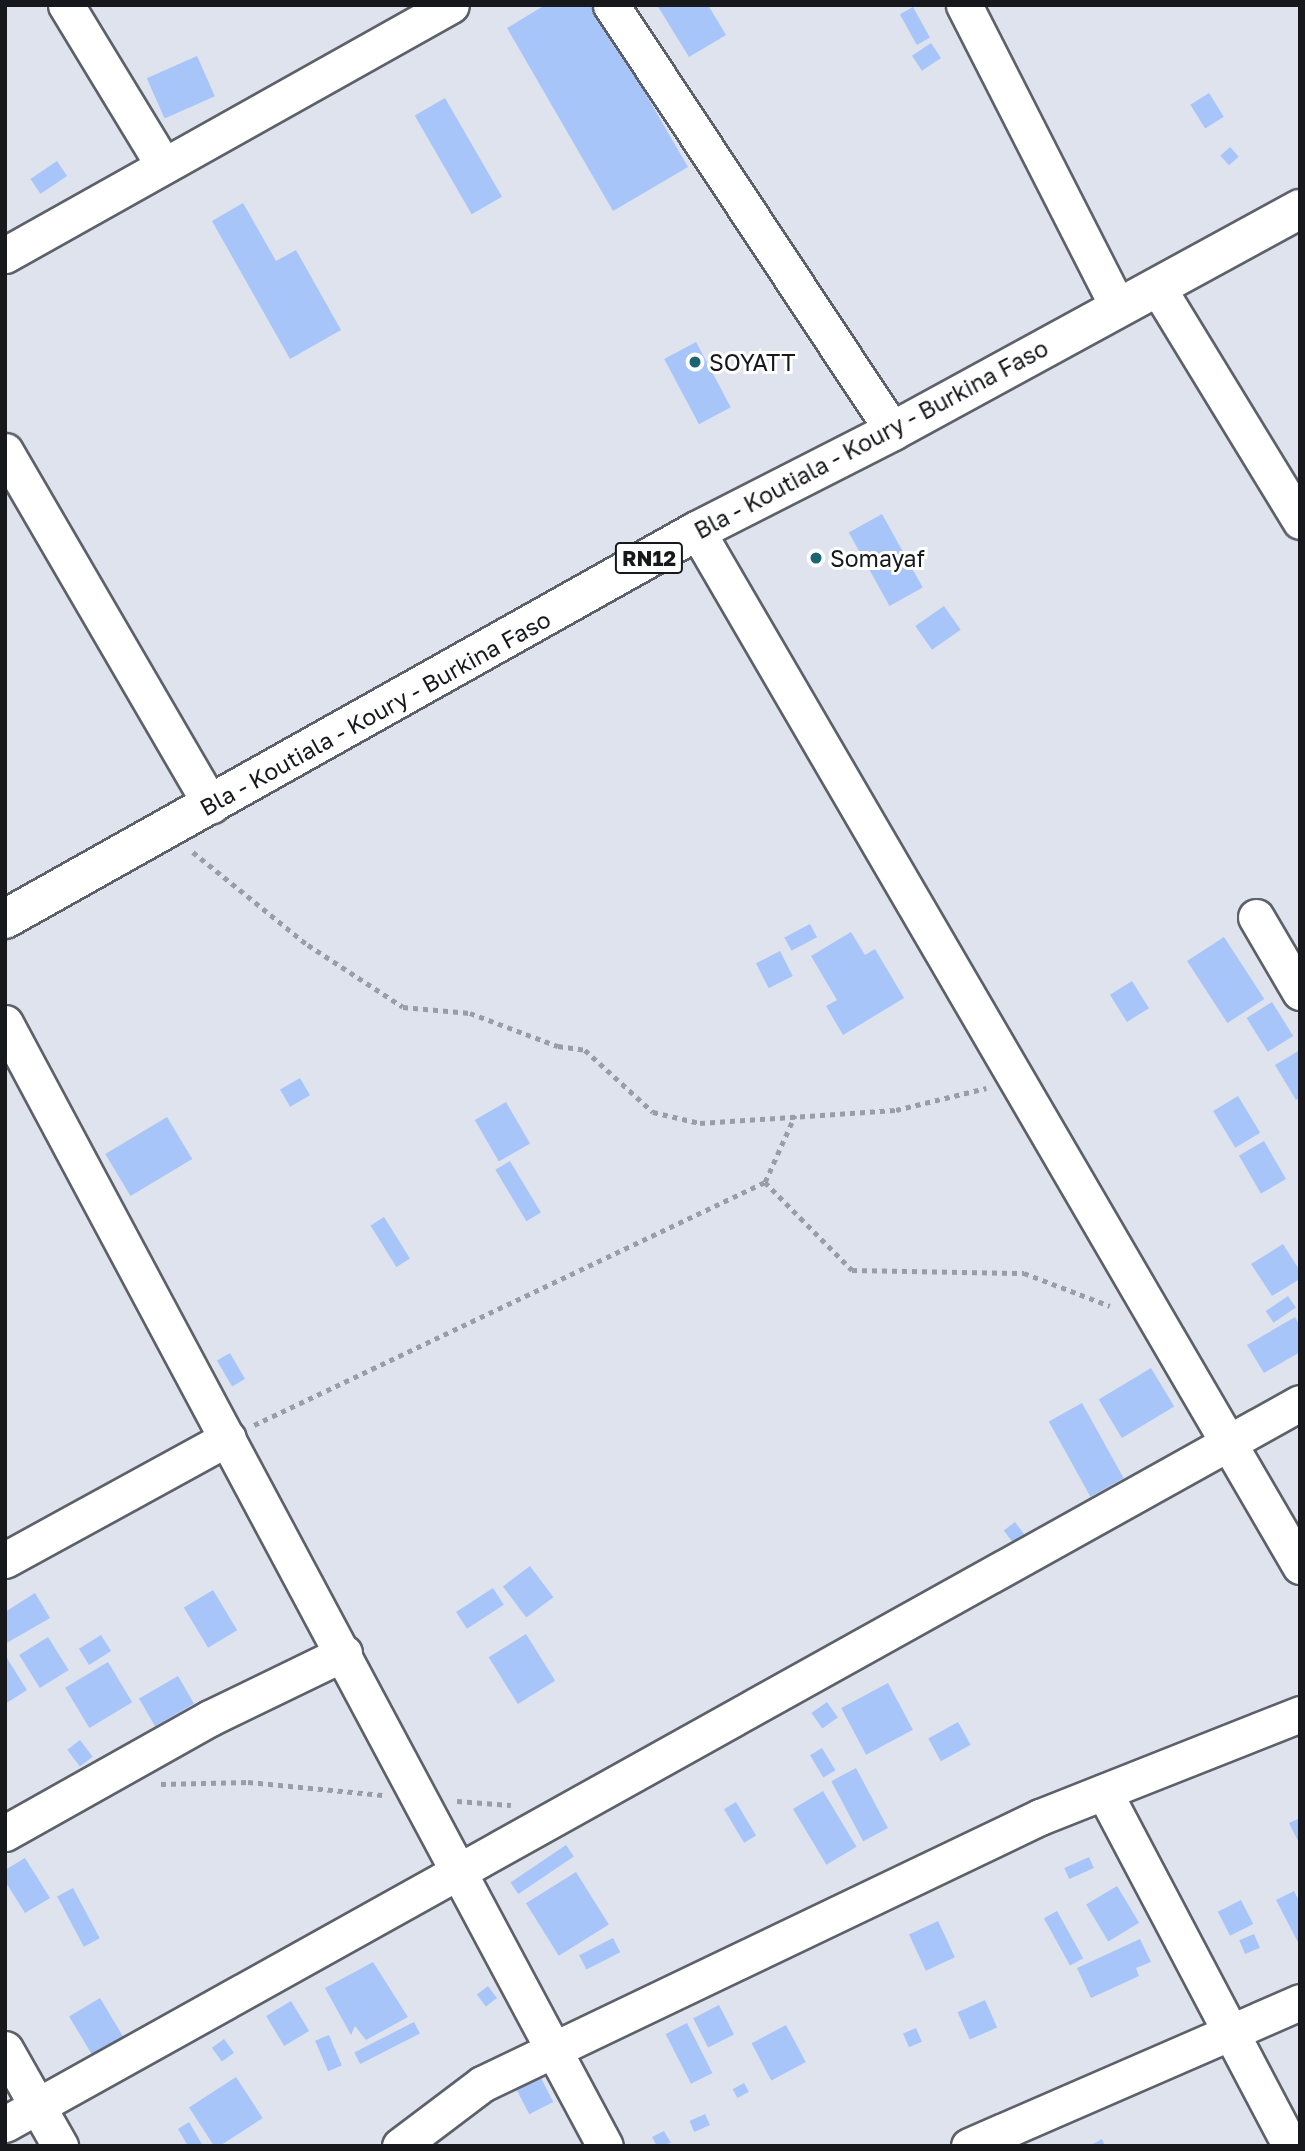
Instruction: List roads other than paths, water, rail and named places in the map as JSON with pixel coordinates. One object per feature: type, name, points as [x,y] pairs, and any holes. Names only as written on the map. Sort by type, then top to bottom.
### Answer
[{"type":"main road","name":"Bla - Koutiala - Koury - Burkina Faso","points":[[5,919],[697,531],[893,431],[1300,209]]},
{"type":"street","points":[[66,5],[164,166]]},
{"type":"street","points":[[5,255],[451,5]]},
{"type":"street","points":[[611,5],[893,431]]},
{"type":"street","points":[[964,5],[1118,307]]},
{"type":"street","points":[[1158,288],[1300,521]]},
{"type":"street","points":[[5,451],[211,805]]},
{"type":"street","points":[[697,531],[1300,1566]]},
{"type":"street","points":[[1256,917],[1300,992]]},
{"type":"street","points":[[5,1023],[556,2048],[605,2146]]},
{"type":"street","points":[[5,2124],[1300,1403]]},
{"type":"street","points":[[5,1560],[228,1438]]},
{"type":"street","points":[[5,1833],[210,1718],[344,1653]]},
{"type":"street","points":[[400,2146],[482,2084],[556,2048],[1040,1817],[1300,1714]]},
{"type":"street","points":[[1104,1792],[1291,2146]]},
{"type":"street","points":[[969,2146],[1300,2002]]},
{"type":"street","points":[[5,2049],[60,2146]]},
{"type":"place","name":"SOYATT","points":[[695,362]]},
{"type":"place","name":"Somayaf","points":[[816,558]]}]
